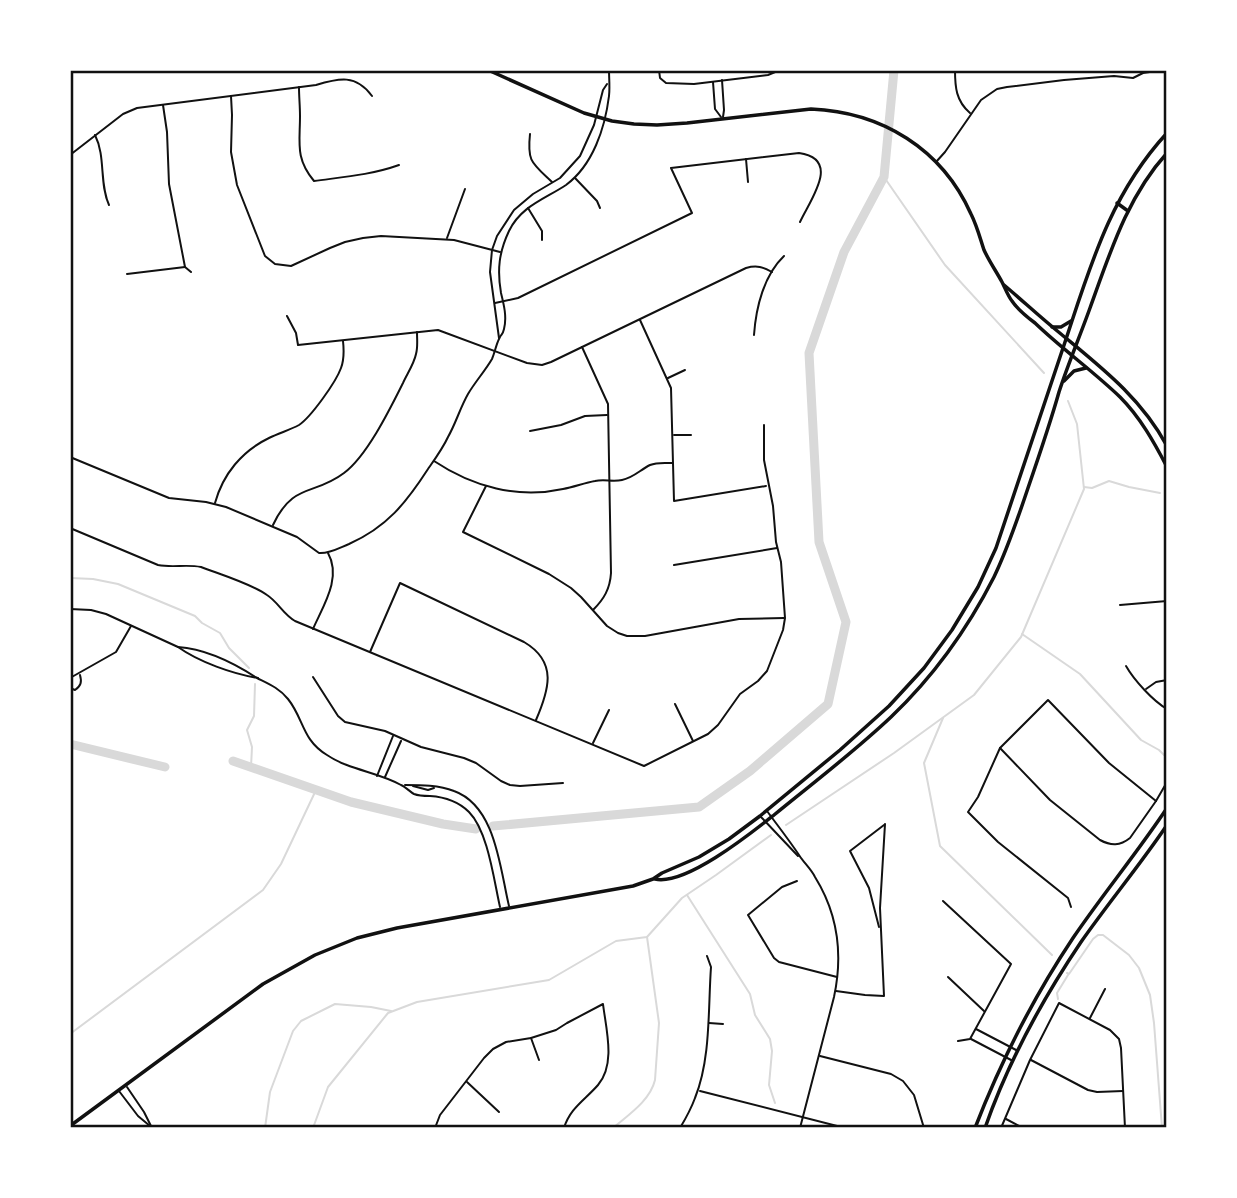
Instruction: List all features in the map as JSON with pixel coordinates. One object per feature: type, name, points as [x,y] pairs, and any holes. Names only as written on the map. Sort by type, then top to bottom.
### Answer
[{"type":"main road","points":[[488,70],[576,110],[596,117],[631,123],[657,125],[722,120],[808,109],[846,113],[897,132],[927,153],[955,185],[965,200],[987,255],[1012,301],[1120,397],[1141,422],[1167,467]]},
{"type":"main road","points":[[70,1126],[263,984],[315,955],[357,938],[378,933],[633,886],[699,857],[760,816],[879,715],[924,668],[952,630],[978,587],[996,548],[1097,244],[1136,171],[1167,133]]},
{"type":"main road","points":[[653,879],[663,881],[695,868],[735,846],[841,761],[886,721],[941,659],[978,606],[995,575],[1012,534],[1071,356],[1115,238],[1150,174],[1167,153]]},
{"type":"main road","points":[[1117,203],[1128,211]]},
{"type":"main road","points":[[1003,283],[1127,390],[1149,416],[1167,446]]},
{"type":"main road","points":[[1052,327],[1061,327],[1072,319]]},
{"type":"main road","points":[[1063,382],[1074,371],[1086,368]]},
{"type":"main road","points":[[1021,473],[1032,476]]},
{"type":"main road","points":[[906,688],[912,694]]},
{"type":"main road","points":[[975,1128],[1009,1046],[1037,996],[1074,936],[1167,808]]},
{"type":"main road","points":[[985,1128],[1013,1061],[1046,998],[1082,942],[1167,825]]},
{"type":"main road","points":[[1074,936],[1082,942]]},
{"type":"street","points":[[70,457],[169,498],[214,503],[297,537],[319,553],[362,537],[386,522],[414,491],[434,461],[470,391],[495,351],[505,320],[499,275],[501,252],[520,215],[574,177],[594,149],[610,93],[609,70]]},
{"type":"street","points":[[659,70],[662,82],[694,84],[768,75],[780,70]]},
{"type":"street","points":[[955,70],[958,99],[971,113]]},
{"type":"street","points":[[1114,76],[1115,70]]},
{"type":"street","points":[[936,162],[946,152],[981,100],[990,93],[1007,87],[1114,76],[1133,78],[1143,73],[1163,70]]},
{"type":"street","points":[[70,155],[128,111],[137,108],[347,79],[363,85],[372,96]]},
{"type":"street","points":[[722,80],[722,120]]},
{"type":"street","points":[[713,81],[715,109],[722,120]]},
{"type":"street","points":[[499,338],[490,272],[492,250],[497,236],[508,217],[523,201],[568,171],[580,156],[589,139],[603,90],[608,83]]},
{"type":"street","points":[[299,87],[299,149],[304,165],[314,181],[380,172],[399,165]]},
{"type":"street","points":[[231,96],[232,152],[237,185],[265,256],[275,264],[291,266],[330,248],[363,238],[381,236],[446,239],[501,252]]},
{"type":"street","points":[[163,104],[169,184],[185,267],[191,272]]},
{"type":"street","points":[[530,134],[531,161],[552,183]]},
{"type":"street","points":[[96,135],[101,150],[109,205]]},
{"type":"street","points":[[495,303],[518,298],[692,213],[670,169],[799,153],[812,156],[817,160],[822,174],[800,222]]},
{"type":"street","points":[[746,159],[748,182]]},
{"type":"street","points":[[574,177],[597,201],[600,208]]},
{"type":"street","points":[[446,239],[465,189]]},
{"type":"street","points":[[533,194],[537,201]]},
{"type":"street","points":[[528,208],[542,231],[542,240]]},
{"type":"street","points":[[754,335],[761,297],[778,261],[784,256]]},
{"type":"street","points":[[127,274],[185,267]]},
{"type":"street","points":[[287,316],[296,332],[298,345],[438,330],[527,363],[542,365],[746,268],[764,267],[772,272]]},
{"type":"street","points":[[639,320],[667,378],[672,397],[674,501],[768,485]]},
{"type":"street","points":[[272,526],[281,508],[291,499],[336,479],[357,460],[391,408],[414,361],[418,344],[417,331]]},
{"type":"street","points":[[214,503],[228,473],[243,456],[260,442],[295,427],[310,416],[339,372],[344,340]]},
{"type":"street","points":[[582,347],[606,396],[609,415],[611,582],[603,599],[592,611]]},
{"type":"street","points":[[667,378],[685,370]]},
{"type":"street","points":[[530,430],[561,425],[585,416],[609,415]]},
{"type":"street","points":[[70,528],[158,565],[201,567],[262,592],[273,600],[287,617],[313,629],[644,766],[715,729],[740,694],[767,671],[781,639],[785,618],[781,562],[764,460],[764,425]]},
{"type":"street","points":[[673,435],[691,435]]},
{"type":"street","points":[[434,461],[466,480],[486,486],[511,491],[546,492],[595,481],[623,480],[648,466],[673,463]]},
{"type":"street","points":[[486,486],[463,532],[549,574],[571,589],[610,629],[636,637],[739,619],[785,618]]},
{"type":"street","points":[[674,565],[778,548]]},
{"type":"street","points":[[313,629],[332,581],[333,566],[327,552]]},
{"type":"street","points":[[370,652],[400,583],[524,642],[535,650],[543,661],[548,678],[546,696],[536,721]]},
{"type":"street","points":[[1120,605],[1167,601]]},
{"type":"street","points":[[70,609],[98,612],[200,659],[243,676],[259,679]]},
{"type":"street","points":[[70,678],[116,652],[131,626]]},
{"type":"street","points":[[178,647],[191,648],[245,669],[280,691],[296,710],[307,736],[321,751],[339,762],[402,785],[415,794],[449,799],[461,805],[478,823],[500,909]]},
{"type":"street","points":[[200,659],[203,652]]},
{"type":"street","points":[[227,670],[230,663]]},
{"type":"street","points":[[1126,666],[1130,674],[1167,709]]},
{"type":"street","points":[[70,688],[79,688],[79,673]]},
{"type":"street","points":[[313,677],[338,716],[345,722],[369,727],[421,747],[450,753],[476,763],[510,785],[563,783]]},
{"type":"street","points":[[1145,689],[1156,681],[1167,680]]},
{"type":"street","points":[[1071,908],[1068,898],[998,842],[968,812],[978,797],[1000,748],[1048,700],[1118,771],[1156,801]]},
{"type":"street","points":[[675,704],[693,741]]},
{"type":"street","points":[[592,744],[609,710]]},
{"type":"street","points":[[377,776],[393,735]]},
{"type":"street","points":[[385,778],[401,738]]},
{"type":"street","points":[[1000,748],[1059,808],[1107,844],[1116,845],[1130,838],[1167,782]]},
{"type":"street","points":[[402,785],[411,785],[418,789],[428,790],[435,787],[455,791],[477,807],[491,830],[510,907]]},
{"type":"street","points":[[434,797],[435,787]]},
{"type":"street","points":[[766,811],[822,888],[834,918],[839,949],[838,977],[800,1128]]},
{"type":"street","points":[[760,816],[801,858]]},
{"type":"street","points":[[835,990],[884,996],[880,884],[885,824],[850,851],[869,888],[880,931]]},
{"type":"street","points":[[489,861],[498,859]]},
{"type":"street","points":[[797,881],[782,887],[748,915],[779,962],[838,977]]},
{"type":"street","points":[[943,901],[1011,964],[970,1039]]},
{"type":"street","points":[[680,1128],[698,1090],[705,1054],[711,967],[708,956]]},
{"type":"street","points":[[948,977],[985,1012]]},
{"type":"street","points":[[1089,1019],[1105,989]]},
{"type":"street","points":[[1001,1128],[1030,1060],[1059,1003],[1110,1030],[1119,1039],[1125,1128]]},
{"type":"street","points":[[435,1128],[440,1115],[493,1049],[506,1042],[556,1030],[603,1004],[608,1065],[598,1085],[573,1108],[564,1128]]},
{"type":"street","points":[[708,1023],[723,1024]]},
{"type":"street","points":[[975,1029],[1018,1051]]},
{"type":"street","points":[[531,1038],[539,1060]]},
{"type":"street","points":[[958,1041],[970,1039],[1013,1061]]},
{"type":"street","points":[[819,1056],[891,1074],[903,1081],[914,1095],[924,1128]]},
{"type":"street","points":[[1030,1060],[1088,1090],[1123,1091]]},
{"type":"street","points":[[466,1081],[499,1112]]},
{"type":"street","points":[[125,1085],[152,1128]]},
{"type":"street","points":[[119,1090],[138,1116],[152,1128]]},
{"type":"street","points":[[698,1090],[845,1128]]},
{"type":"street","points":[[1005,1118],[1023,1128]]},
{"type":"waterway","points":[[493,826],[699,807],[750,771],[828,704],[846,622],[819,542],[809,353],[844,252],[884,177],[894,70]]},
{"type":"waterway","points":[[884,177],[945,265],[1044,373]]},
{"type":"waterway","points":[[786,825],[894,753],[974,695],[1021,637],[1084,489],[1077,424],[1068,401]]},
{"type":"waterway","points":[[1084,487],[1092,488],[1109,481],[1160,493]]},
{"type":"waterway","points":[[70,578],[118,584],[195,616],[220,633],[229,648],[249,668]]},
{"type":"waterway","points":[[1022,634],[1080,674],[1141,740],[1164,755]]},
{"type":"waterway","points":[[251,767],[252,747],[247,730],[254,716],[255,684]]},
{"type":"waterway","points":[[943,718],[924,763],[940,846],[1052,955]]},
{"type":"waterway","points":[[70,744],[165,767]]},
{"type":"waterway","points":[[233,761],[351,802],[476,829]]},
{"type":"waterway","points":[[70,1034],[263,890],[281,864],[316,790]]},
{"type":"waterway","points":[[313,1128],[328,1087],[388,1013],[417,1002],[549,980],[616,941],[647,937],[682,898],[771,835]]},
{"type":"waterway","points":[[687,895],[750,994],[755,1015],[770,1039],[772,1051],[769,1085],[775,1103]]},
{"type":"waterway","points":[[1067,973],[1069,974],[1098,935],[1103,935],[1129,955],[1139,968],[1150,995],[1162,1128]]},
{"type":"waterway","points":[[613,1128],[643,1101],[655,1080],[659,1023],[647,937]]},
{"type":"waterway","points":[[1058,999],[1057,993],[1068,975]]},
{"type":"waterway","points":[[265,1128],[270,1092],[293,1031],[301,1021],[335,1004],[391,1011]]}]
